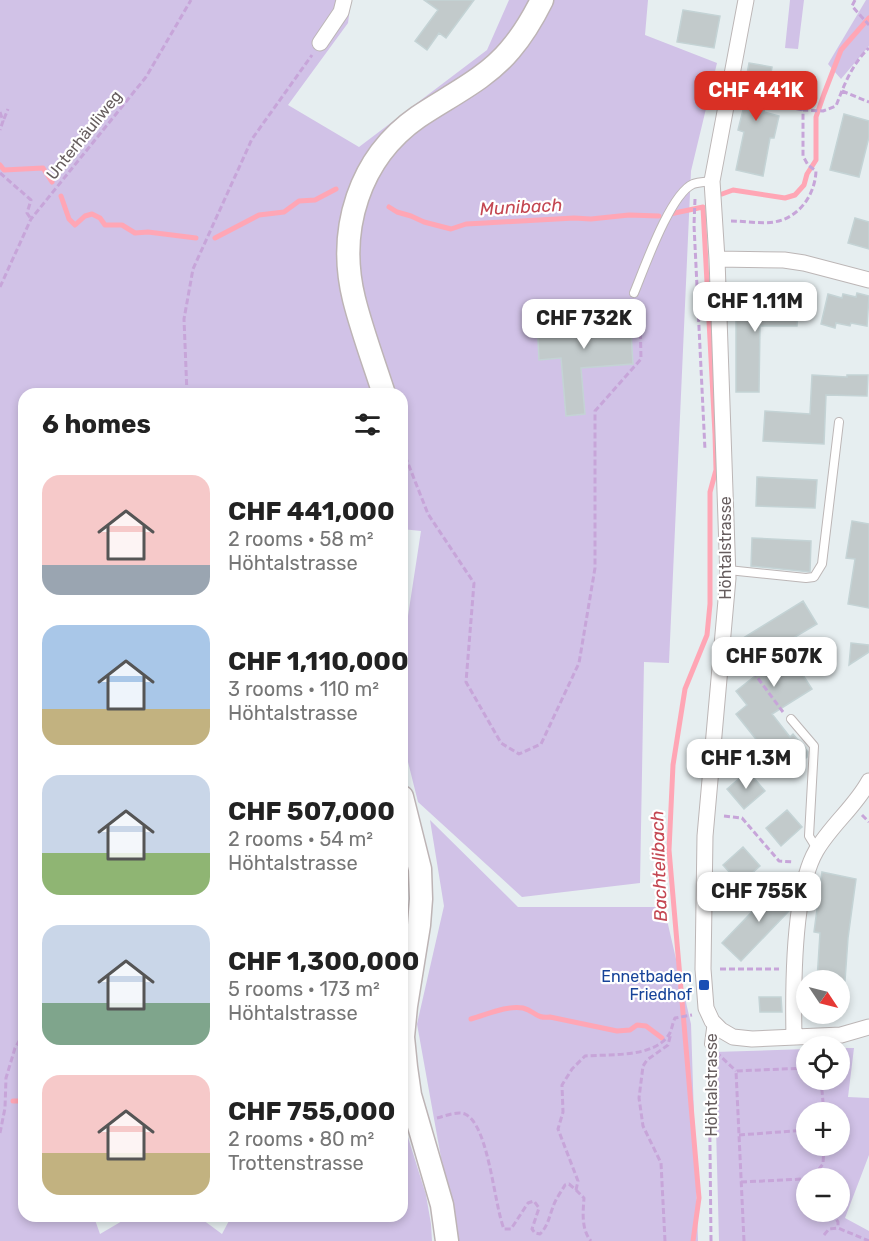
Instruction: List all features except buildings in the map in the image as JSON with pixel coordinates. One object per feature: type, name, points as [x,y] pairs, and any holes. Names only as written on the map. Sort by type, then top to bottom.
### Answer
[{"type":"main road","points":[[382,388],[354,299],[347,254],[353,207],[362,183],[377,156],[399,132],[487,71],[510,51],[529,25],[542,0]]},
{"type":"main road","points":[[408,821],[420,869],[421,899],[408,994]]},
{"type":"main road","points":[[408,1101],[439,1189],[447,1241]]},
{"type":"street","points":[[320,44],[341,12],[344,0]]},
{"type":"street","name":"Höhtalstrasse","points":[[712,1021],[706,1008],[703,969],[703,902],[707,814],[728,570],[712,181],[746,0]]},
{"type":"street","points":[[717,259],[783,260],[804,263],[869,280]]},
{"type":"street","points":[[794,1037],[795,969],[803,891],[814,856],[869,781]]},
{"type":"street","points":[[712,1021],[733,1037],[752,1039],[841,1035],[869,1027]]},
{"type":"lane","points":[[634,293],[663,222],[677,201],[692,184],[712,181]]},
{"type":"lane","points":[[728,570],[814,577],[822,564],[839,422]]},
{"type":"lane","points":[[790,719],[814,746],[809,836],[814,856]]},
{"type":"lane","name":"Höhtalstrasse","points":[[709,1044],[712,1021]]},
{"type":"path","name":"Unterhäuliweg","points":[[0,287],[31,219],[146,77],[191,0]]},
{"type":"path","points":[[855,0],[852,6],[869,25]]},
{"type":"path","points":[[187,388],[184,319],[193,269],[252,139],[320,44]]},
{"type":"path","points":[[729,95],[803,110],[823,111],[836,106],[854,66],[869,48]]},
{"type":"path","points":[[842,91],[869,102]]},
{"type":"path","points":[[0,130],[8,110]]},
{"type":"path","points":[[715,221],[775,222],[790,216],[803,206],[815,185],[816,171],[802,156],[803,110]]},
{"type":"path","points":[[0,112],[3,121]]},
{"type":"path","points":[[0,173],[31,200],[27,213],[31,219]]},
{"type":"path","points":[[695,184],[694,225],[706,459]]},
{"type":"path","points":[[408,463],[428,514],[474,583],[466,682],[501,743],[519,754],[540,744],[579,663],[596,568],[595,411],[641,359],[640,314],[634,293]]},
{"type":"path","points":[[720,668],[754,673],[790,719]]},
{"type":"path","points":[[707,814],[742,818],[779,861],[814,856]]},
{"type":"path","points":[[703,969],[795,969]]},
{"type":"path","points":[[665,1241],[661,1163],[643,1126],[639,1098],[643,1066],[647,1060],[668,1046],[673,1021],[677,1017],[687,1016]]},
{"type":"path","points":[[576,1190],[578,1181],[558,1129],[562,1112],[562,1085],[572,1069],[585,1056],[633,1053],[659,1044],[670,1033]]},
{"type":"path","points":[[0,1133],[5,1108],[6,1077],[18,1043]]},
{"type":"path","points":[[709,1044],[736,1071],[744,1241]]},
{"type":"path","name":"Höhtalstrasse","points":[[709,1044],[711,1241]]},
{"type":"path","points":[[736,1071],[796,1068]]},
{"type":"path","points":[[418,1124],[454,1114],[467,1115],[479,1133],[486,1153],[499,1216],[507,1231],[511,1229],[528,1203],[534,1201],[539,1208],[532,1229],[535,1233],[541,1233],[565,1185],[569,1184],[584,1198],[582,1211],[584,1226],[591,1241]]},
{"type":"path","points":[[739,1135],[796,1131]]},
{"type":"path","points":[[741,1182],[796,1179]]},
{"type":"path","points":[[838,1222],[838,1228]]},
{"type":"path","points":[[824,1235],[829,1229],[838,1228],[869,1241]]},
{"type":"shaded area","points":[[0,0],[351,0],[348,23],[288,105],[359,147],[487,50],[509,0],[648,0],[645,35],[717,63],[691,171],[669,663],[644,662],[640,883],[522,897],[418,802],[408,762],[408,616],[421,531],[408,530],[408,388],[18,388],[18,1222],[96,1222],[100,1234],[120,1222],[206,1222],[222,1234],[228,1222],[408,1222],[408,1137],[426,1195],[432,1241],[0,1241]]},
{"type":"shaded area","points":[[790,0],[804,0],[798,49],[785,48]]},
{"type":"shaded area","points":[[866,0],[869,0],[869,46],[841,79],[828,64]]},
{"type":"shaded area","points":[[430,820],[518,907],[664,907],[691,1024],[698,1241],[456,1241],[417,1024],[444,906]]},
{"type":"shaded area","points":[[850,1048],[854,1048],[850,1081]]},
{"type":"shaded area","points":[[796,1049],[796,1090],[849,1090],[848,1097],[869,1098],[869,1155],[850,1205],[850,1168],[796,1168],[796,1222],[850,1221],[869,1231],[869,1241],[719,1241],[714,1052]]},
{"type":"waterway","name":"Bachtelibach","points":[[722,194],[733,190],[785,198],[795,195],[804,185],[807,174],[816,160],[816,117],[841,50],[869,18]]},
{"type":"waterway","name":"Munibach","points":[[0,165],[4,170],[43,168],[52,182]]},
{"type":"waterway","name":"Munibach","points":[[215,238],[259,215],[284,212],[299,201],[315,200],[336,189]]},
{"type":"waterway","name":"Munibach","points":[[61,196],[69,219],[75,225],[85,216],[92,214],[100,218],[105,225],[122,225],[135,233],[148,232],[196,238]]},
{"type":"waterway","name":"Munibach","points":[[389,207],[424,222],[451,229],[466,224],[591,219],[629,215],[659,216]]},
{"type":"waterway","name":"Bachtelibach","points":[[670,214],[703,207],[716,470],[710,492],[710,604],[707,635],[685,689],[673,765],[669,850],[699,1198],[693,1241]]},
{"type":"waterway","points":[[471,1019],[517,1007],[527,1009],[542,1017],[617,1031],[630,1030],[637,1025],[646,1026],[662,1038]]},
{"type":"waterway","points":[[13,1101],[18,1101]]},
{"type":"place","name":"Ennetbaden Friedhof","points":[[704,985]]}]
